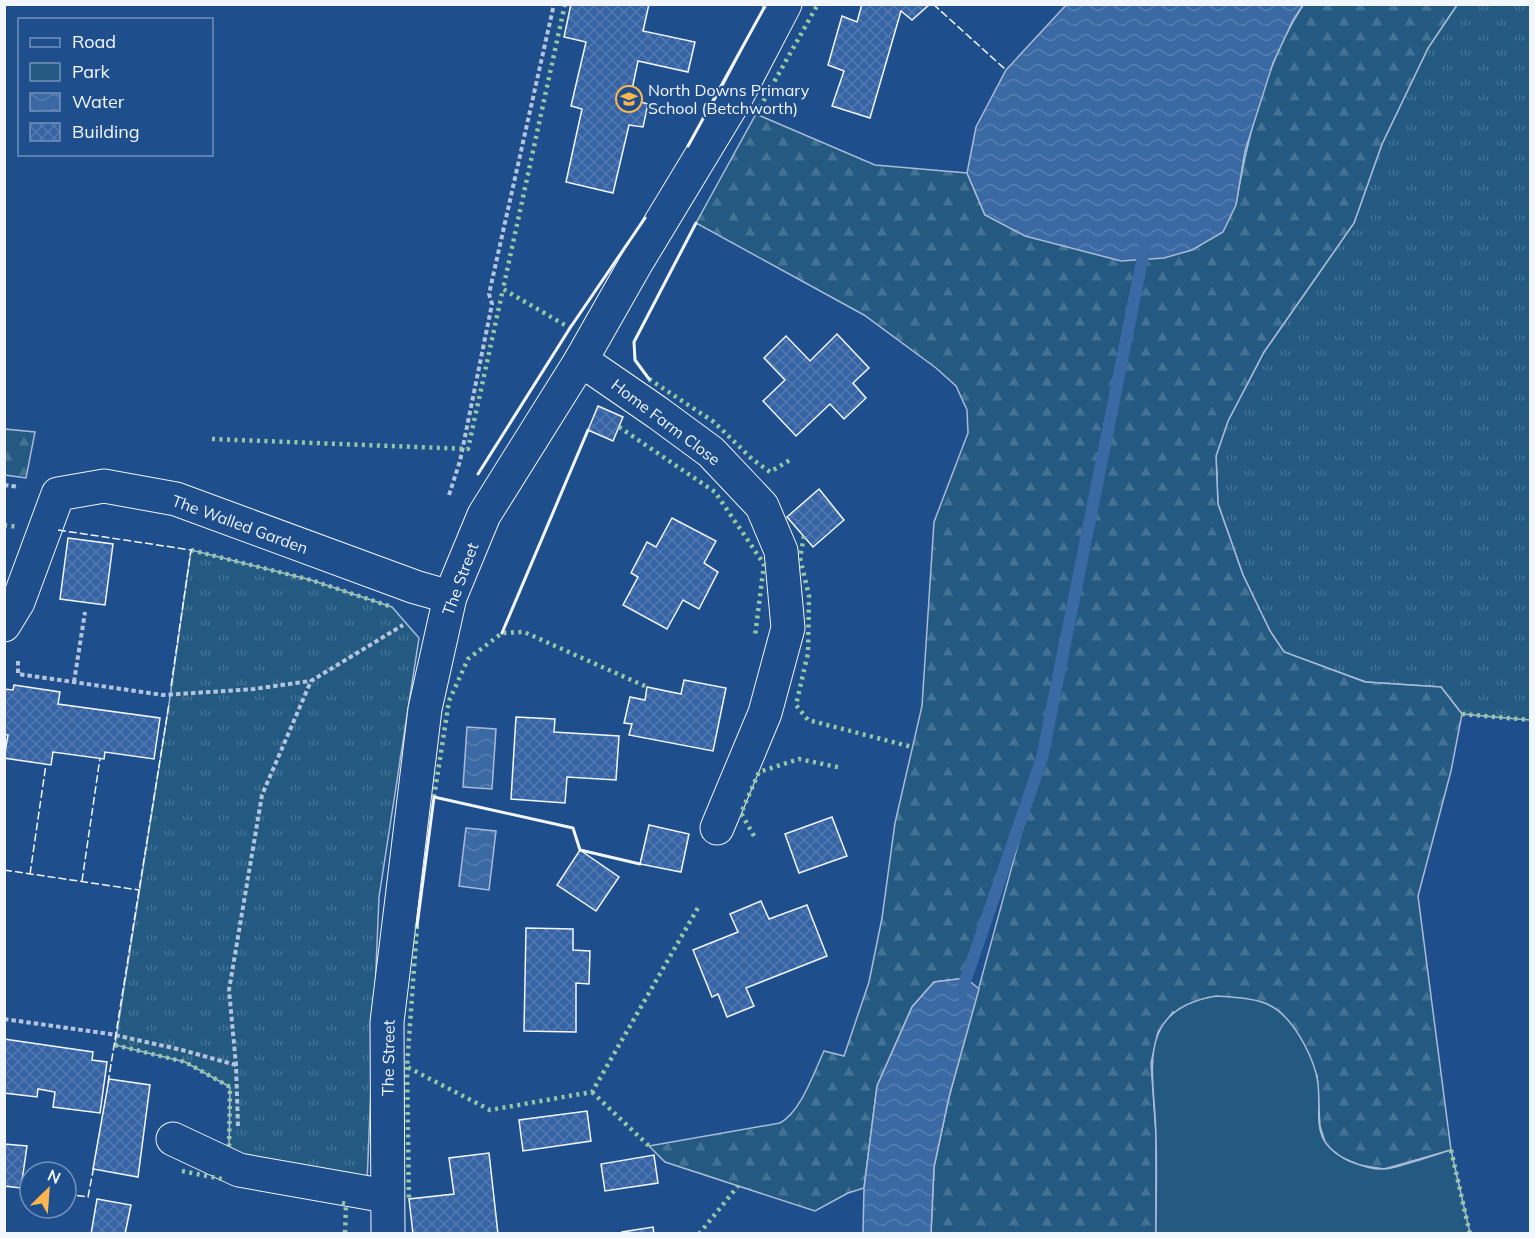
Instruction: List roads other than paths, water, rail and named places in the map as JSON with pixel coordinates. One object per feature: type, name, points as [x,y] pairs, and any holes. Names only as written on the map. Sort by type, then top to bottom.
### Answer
[{"type":"street","name":"The Street","points":[[388,1233],[386,1196],[387,1022],[425,709],[450,597],[484,515],[581,360],[736,98],[785,4]]},
{"type":"street","name":"Home Farm Close","points":[[581,360],[711,452],[762,506],[781,551],[788,628],[765,713],[717,828]]},
{"type":"street","name":"The Walled Garden","points":[[4,625],[18,602],[57,494],[104,486],[176,499],[416,588],[450,597]]},
{"type":"street","points":[[173,1139],[239,1170],[386,1196]]},
{"type":"water","points":[[1066,5],[1303,5],[1293,20],[1273,63],[1245,151],[1236,205],[1223,232],[1192,250],[1164,258],[1121,261],[1025,236],[985,215],[967,173],[976,127],[1006,70]]},
{"type":"water","points":[[467,727],[496,729],[492,789],[463,787]]},
{"type":"water","points":[[466,828],[496,831],[489,890],[459,886]]},
{"type":"water","points":[[966,978],[979,989],[949,1097],[934,1167],[931,1233],[863,1233],[864,1188],[877,1086],[912,1007],[934,982]]},
{"type":"waterway","points":[[961,993],[1042,758],[1145,246]]},
{"type":"place","name":"North Downs Primary School (Betchworth)","points":[[629,99]]}]
